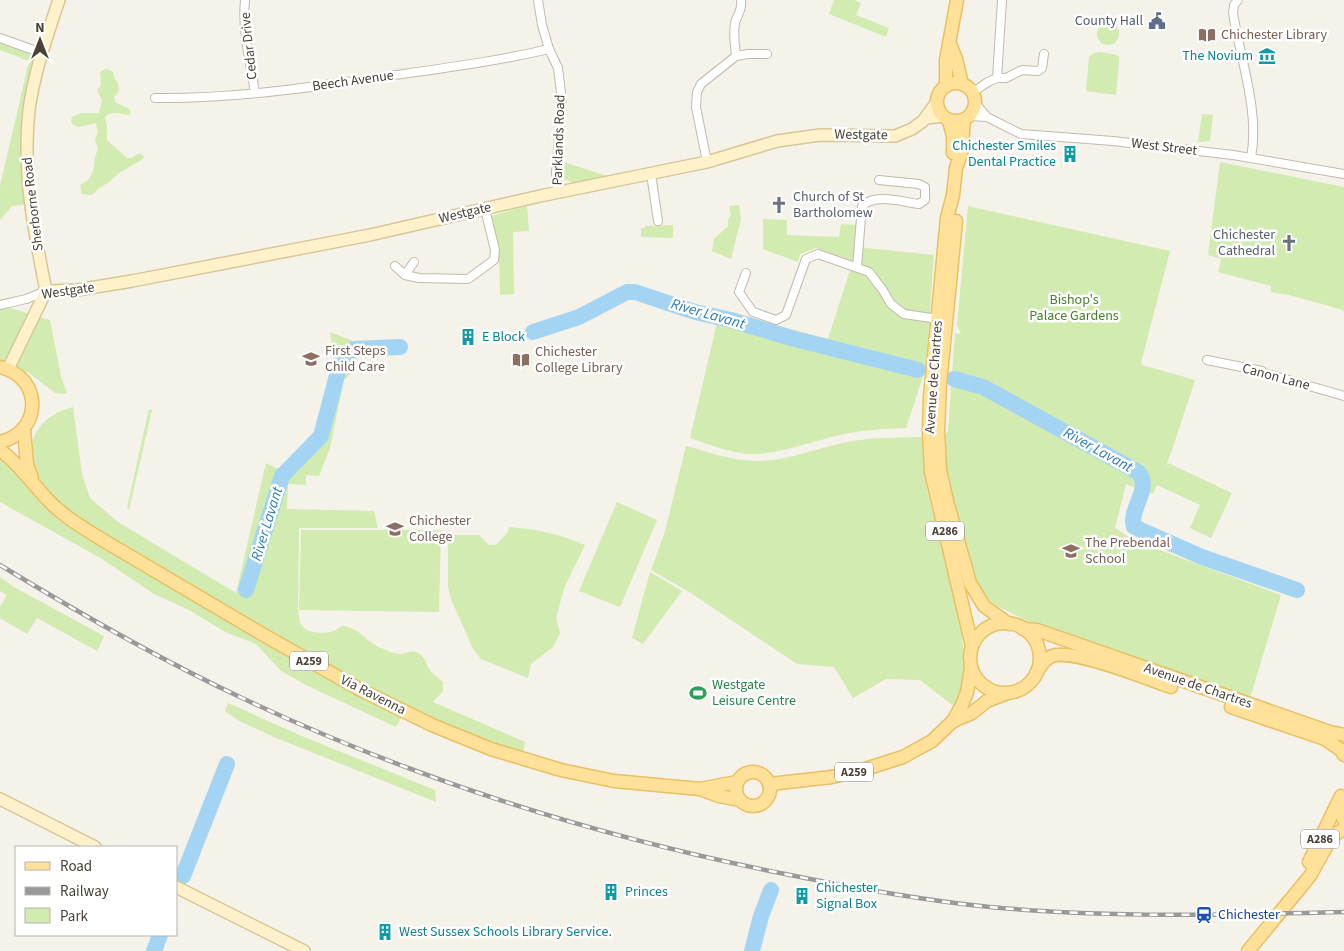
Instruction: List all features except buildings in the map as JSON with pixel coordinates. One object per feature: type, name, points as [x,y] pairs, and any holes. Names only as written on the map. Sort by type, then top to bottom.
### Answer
[{"type":"main road","points":[[946,86],[946,60],[957,0]]},
{"type":"main road","points":[[950,44],[962,84],[974,98],[967,119],[946,118],[936,104],[939,93],[951,83],[962,84]]},
{"type":"main road","name":"Avenue de Chartres","points":[[946,118],[953,136],[953,153],[956,168]]},
{"type":"main road","name":"Avenue de Chartres","points":[[967,119],[961,154],[956,168],[948,218],[929,414],[931,472],[972,646]]},
{"type":"main road","name":"Avenue de Chartres","points":[[953,195],[956,219],[938,415],[940,470],[970,583],[984,606],[1009,624]]},
{"type":"main road","points":[[0,442],[14,438],[24,429],[32,411],[30,391],[21,378],[4,368]]},
{"type":"main road","name":"Via Ravenna","points":[[24,429],[27,465],[34,482]]},
{"type":"main road","name":"Via Ravenna","points":[[0,450],[12,459],[34,482],[48,501],[67,518],[262,634],[361,690],[432,724],[491,749],[561,770],[614,781],[700,789],[719,796],[740,800]]},
{"type":"main road","points":[[1000,624],[1009,624],[1023,629],[1031,636],[1039,654],[1039,663],[1031,682],[1022,688],[1008,693],[996,692],[985,687],[976,679],[971,668],[970,653],[972,646],[983,631],[1000,624]]},
{"type":"main road","name":"Avenue de Chartres","points":[[1023,629],[1037,630],[1226,697],[1344,735]]},
{"type":"main road","name":"Avenue de Chartres","points":[[1036,673],[1045,660],[1053,655],[1064,654],[1090,660],[1325,739],[1341,750],[1344,755]]},
{"type":"main road","name":"A259","points":[[953,722],[962,705],[971,668]]},
{"type":"main road","name":"A259","points":[[770,784],[832,777],[903,757],[932,741],[953,722],[972,713],[987,701],[1008,693]]},
{"type":"main road","points":[[755,772],[764,776],[770,784],[767,799],[759,805],[749,806],[740,800],[736,792],[737,782],[744,774],[755,772]]},
{"type":"main road","name":"Via Ravenna","points":[[700,789],[737,782]]},
{"type":"main road","name":"A286","points":[[1343,792],[1339,809],[1344,820]]},
{"type":"main road","name":"A286","points":[[1303,883],[1305,870],[1343,792]]},
{"type":"main road","name":"A286","points":[[1248,951],[1310,876],[1332,836],[1344,829]]},
{"type":"street","name":"Sherborne Road","points":[[46,291],[35,237],[27,176],[29,109],[42,53],[59,0]]},
{"type":"street","name":"Cedar Drive","points":[[245,0],[246,34],[255,92]]},
{"type":"street","name":"Parklands Road","points":[[538,0],[542,25],[549,49],[558,68],[562,101],[556,172],[558,192]]},
{"type":"street","points":[[736,56],[735,22],[742,5],[741,0]]},
{"type":"street","points":[[998,78],[1002,0]]},
{"type":"street","points":[[1238,0],[1234,5],[1233,13],[1251,108],[1253,149],[1251,157]]},
{"type":"street","points":[[0,38],[42,53]]},
{"type":"street","name":"Beech Avenue","points":[[155,98],[185,98],[314,86],[422,71],[549,49]]},
{"type":"street","points":[[708,162],[696,107],[697,92],[701,84],[706,78],[736,56],[768,54]]},
{"type":"street","points":[[974,98],[998,78],[1006,78],[1022,70],[1038,71],[1042,68],[1044,54]]},
{"type":"street","name":"West Street","points":[[974,98],[987,117],[1021,134],[1113,141],[1251,157],[1344,174]]},
{"type":"street","name":"Westgate","points":[[0,305],[26,299],[46,291],[77,290],[132,281],[370,235],[558,192],[708,162],[777,141],[837,134],[895,136],[912,130],[926,118],[936,104]]},
{"type":"street","name":"West Street","points":[[967,119],[987,117]]},
{"type":"street","name":"Westgate","points":[[926,118],[946,118]]},
{"type":"street","points":[[651,174],[658,221]]},
{"type":"street","points":[[857,267],[862,206],[867,201],[875,198],[919,204],[925,200],[926,187],[919,184],[879,180]]},
{"type":"street","points":[[395,266],[405,274],[419,278],[468,279],[494,260],[495,250],[485,209]]},
{"type":"street","points":[[746,272],[740,292],[754,312],[776,320],[786,315],[806,259],[818,254],[869,272],[891,304],[904,314],[938,320]]},
{"type":"street","points":[[405,274],[414,262]]},
{"type":"street","points":[[4,368],[46,291]]},
{"type":"street","name":"Canon Lane","points":[[1207,360],[1262,371],[1344,396]]},
{"type":"street","points":[[0,799],[93,846]]},
{"type":"street","points":[[178,889],[304,951]]},
{"type":"green space","points":[[834,0],[854,0],[861,3],[856,15],[889,28],[886,37],[829,14]]},
{"type":"green space","points":[[1108,23],[1116,26],[1119,34],[1116,42],[1108,45],[1100,42],[1097,34],[1100,26]]},
{"type":"green space","points":[[0,40],[39,54],[26,204],[12,206],[0,220],[0,186],[29,61],[0,50]]},
{"type":"green space","points":[[1099,52],[1119,56],[1116,95],[1086,91],[1089,57]]},
{"type":"green space","points":[[106,69],[113,72],[114,78],[118,83],[119,91],[114,97],[115,102],[131,112],[129,115],[113,113],[105,117],[107,140],[127,158],[140,153],[144,156],[143,159],[119,173],[92,195],[82,194],[80,185],[86,182],[92,174],[98,149],[95,140],[98,132],[96,123],[79,127],[73,125],[71,121],[72,117],[81,113],[99,113],[102,100],[97,91],[101,85],[100,72]]},
{"type":"green space","points":[[1202,114],[1213,115],[1210,141],[1198,142]]},
{"type":"green space","points":[[561,161],[610,177],[573,183],[564,179],[561,173]]},
{"type":"green space","points":[[1220,162],[1344,187],[1344,312],[1343,310],[1289,295],[1271,292],[1271,286],[1218,272],[1221,259],[1208,255]]},
{"type":"green space","points":[[739,205],[741,219],[731,259],[712,251],[714,239],[728,226],[728,219],[731,215],[729,206]]},
{"type":"green space","points":[[527,206],[529,231],[513,232],[514,294],[500,295],[498,255],[491,216]]},
{"type":"green space","name":"Bishop's Palace Gardens","points":[[968,206],[1170,251],[1141,363],[1142,365],[1195,380],[1164,470],[1168,463],[1232,493],[1211,538],[1190,528],[1200,505],[1157,485],[1153,494],[1126,484],[1115,528],[1133,540],[1281,595],[1251,695],[1246,702],[1040,627],[997,606],[985,596],[977,583],[950,501],[942,441],[948,431],[955,333],[961,334],[957,325]]},
{"type":"green space","points":[[763,219],[787,220],[787,235],[839,237],[841,224],[857,225],[856,247],[934,255],[926,363],[906,428],[848,433],[789,449],[757,454],[731,451],[690,438],[720,310],[828,339],[853,261],[816,248],[800,254],[798,262],[763,249]]},
{"type":"green space","points":[[673,225],[673,238],[641,237],[641,228],[645,228],[645,226]]},
{"type":"green space","points":[[7,307],[50,320],[61,376],[67,394],[55,393],[29,373],[0,364],[0,308]]},
{"type":"green space","points":[[330,332],[353,341],[363,341],[353,372],[344,380],[330,448],[319,476],[306,475],[306,485],[288,484],[287,509],[374,511],[378,528],[299,528],[298,610],[300,623],[306,630],[320,633],[333,631],[342,626],[348,627],[375,645],[390,652],[400,654],[418,653],[424,658],[430,671],[443,682],[443,691],[433,702],[525,742],[523,753],[434,720],[262,629],[71,515],[53,500],[42,483],[32,456],[33,443],[37,432],[45,422],[57,413],[73,407],[82,474],[90,498],[118,522],[236,593],[266,463],[278,469],[316,433],[336,375]]},
{"type":"green space","points":[[149,409],[152,410],[129,510],[127,508]]},
{"type":"green space","points":[[922,437],[927,490],[952,584],[962,637],[965,667],[963,686],[956,708],[920,680],[886,679],[853,698],[834,667],[797,664],[691,593],[651,570],[664,535],[686,446],[730,458],[757,461],[790,457],[853,441]]},
{"type":"green space","points":[[0,457],[46,503],[163,581],[359,696],[402,717],[396,727],[308,686],[281,671],[256,644],[225,632],[189,610],[154,594],[102,559],[0,502]]},
{"type":"green space","points":[[617,502],[657,520],[620,607],[579,591]]},
{"type":"green space","points":[[509,527],[548,533],[585,545],[564,588],[556,618],[560,633],[553,647],[531,664],[528,678],[481,659],[473,649],[451,599],[448,587],[448,535],[479,535],[489,545],[496,545],[508,532]]},
{"type":"green space","points":[[301,530],[441,530],[439,612],[299,610]]},
{"type":"green space","points":[[650,572],[682,591],[643,644],[632,638]]},
{"type":"green space","points":[[0,577],[14,587],[104,636],[97,651],[37,618],[27,634],[0,618],[0,607],[7,595],[0,591]]},
{"type":"green space","points":[[228,703],[304,737],[435,790],[436,802],[239,721],[225,711]]},
{"type":"waterway","name":"River Lavant","points":[[533,332],[579,317],[627,292],[635,292],[695,312],[918,370]]},
{"type":"waterway","name":"River Lavant","points":[[246,590],[282,476],[321,436],[343,357],[354,349],[400,347]]},
{"type":"waterway","name":"River Lavant","points":[[954,379],[983,387],[1138,472],[1142,478],[1143,485],[1134,513],[1134,527],[1202,557],[1297,590]]},
{"type":"waterway","name":"River Lavant","points":[[183,876],[227,764]]},
{"type":"waterway","name":"River Lavant","points":[[752,951],[761,916],[771,890]]},
{"type":"waterway","name":"River Lavant","points":[[154,951],[160,936]]},
{"type":"railway","points":[[0,565],[89,618],[150,651],[211,683],[307,727],[372,754],[506,802],[573,823],[642,841],[711,858],[832,883],[911,897],[990,907],[1122,914],[1211,915],[1344,912]]},
{"type":"place","name":"County Hall","points":[[1157,21]]},
{"type":"place","name":"Chichester Library","points":[[1207,35]]},
{"type":"place","name":"The Novium","points":[[1267,56]]},
{"type":"place","name":"Chichester Smiles Dental Practice","points":[[1070,154]]},
{"type":"place","name":"Church of St Bartholomew","points":[[779,205]]},
{"type":"place","name":"Chichester Cathedral","points":[[1289,243]]},
{"type":"place","name":"E Block","points":[[468,337]]},
{"type":"place","name":"First Steps Child Care","points":[[311,359]]},
{"type":"place","name":"Chichester College Library","points":[[521,360]]},
{"type":"place","name":"Chichester College","points":[[395,529]]},
{"type":"place","name":"The Prebendal School","points":[[1071,551]]},
{"type":"place","name":"Westgate Leisure Centre","points":[[698,693]]},
{"type":"place","name":"Princes","points":[[611,892]]},
{"type":"place","name":"Chichester Signal Box","points":[[802,896]]},
{"type":"place","name":"Chichester","points":[[1204,915]]},
{"type":"place","name":"West Sussex Schools Library Service.","points":[[385,932]]}]
